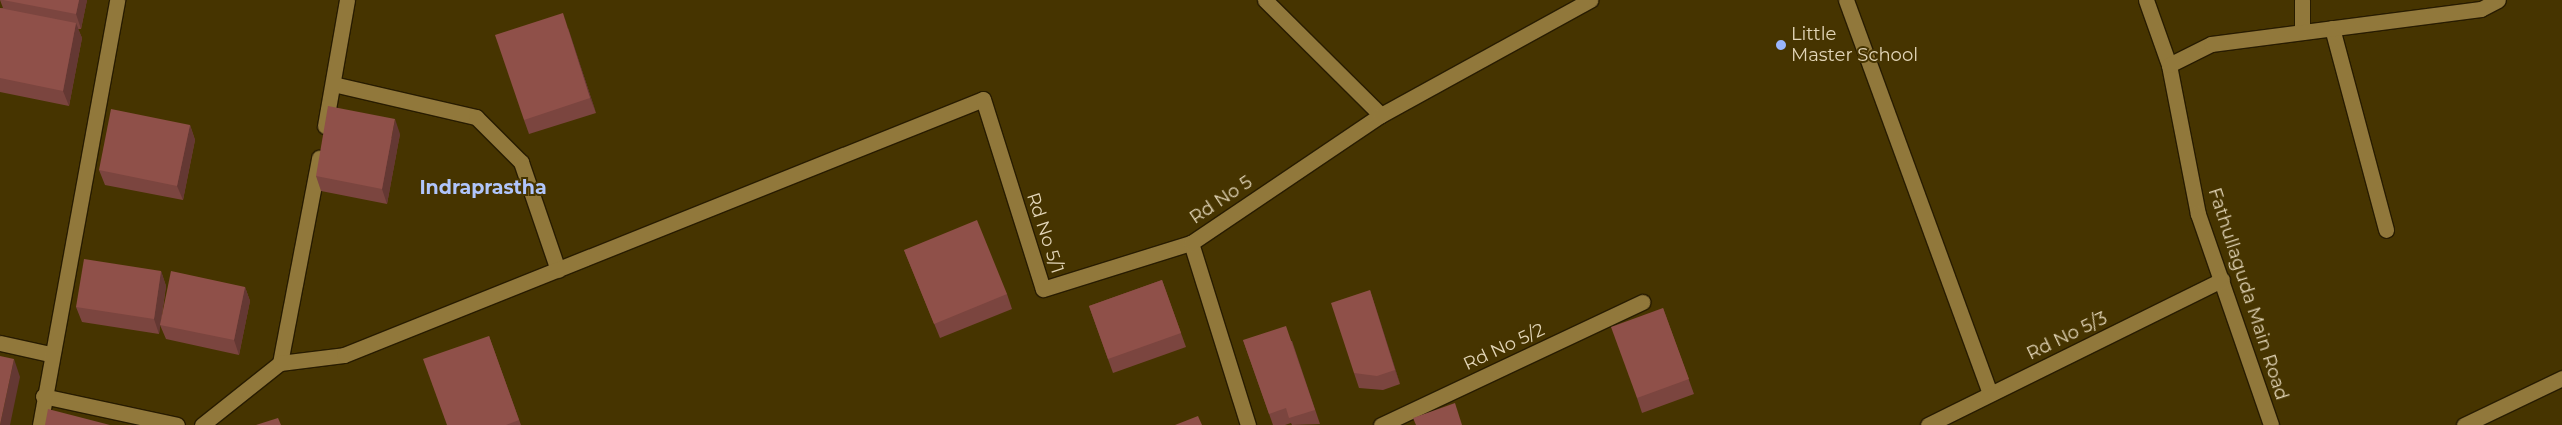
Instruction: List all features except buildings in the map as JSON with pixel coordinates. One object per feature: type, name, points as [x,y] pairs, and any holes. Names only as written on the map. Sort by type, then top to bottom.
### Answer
[{"type":"street","points":[[40,425],[50,354],[117,0]]},
{"type":"street","points":[[280,363],[334,84],[347,0]]},
{"type":"street","points":[[1265,0],[1381,115],[1590,0]]},
{"type":"street","points":[[1846,0],[1990,394]]},
{"type":"street","name":"Fathullaguda Main Road","points":[[2146,0],[2169,65],[2198,214],[2271,425]]},
{"type":"street","points":[[2302,0],[2302,32]]},
{"type":"street","points":[[2169,65],[2211,44],[2480,9],[2498,0]]},
{"type":"street","points":[[2332,28],[2386,230]]},
{"type":"street","points":[[202,425],[280,363],[344,355],[558,270],[521,162],[476,117],[334,84]]},
{"type":"street","name":"Rd No 5/1","points":[[558,270],[983,99],[1043,289],[1191,243]]},
{"type":"street","name":"Rd No 5","points":[[1248,425],[1191,243],[1381,115]]},
{"type":"street","name":"Rd No 5/3","points":[[1928,425],[2222,280]]},
{"type":"street","name":"Rd No 5/2","points":[[1381,425],[1642,302]]},
{"type":"street","points":[[0,343],[50,354]]},
{"type":"street","points":[[2464,425],[2562,378]]},
{"type":"street","points":[[43,396],[177,425]]},
{"type":"place","name":"Little Master School","points":[[1781,45]]},
{"type":"district","name":"Indraprastha","points":[[483,188]]}]
